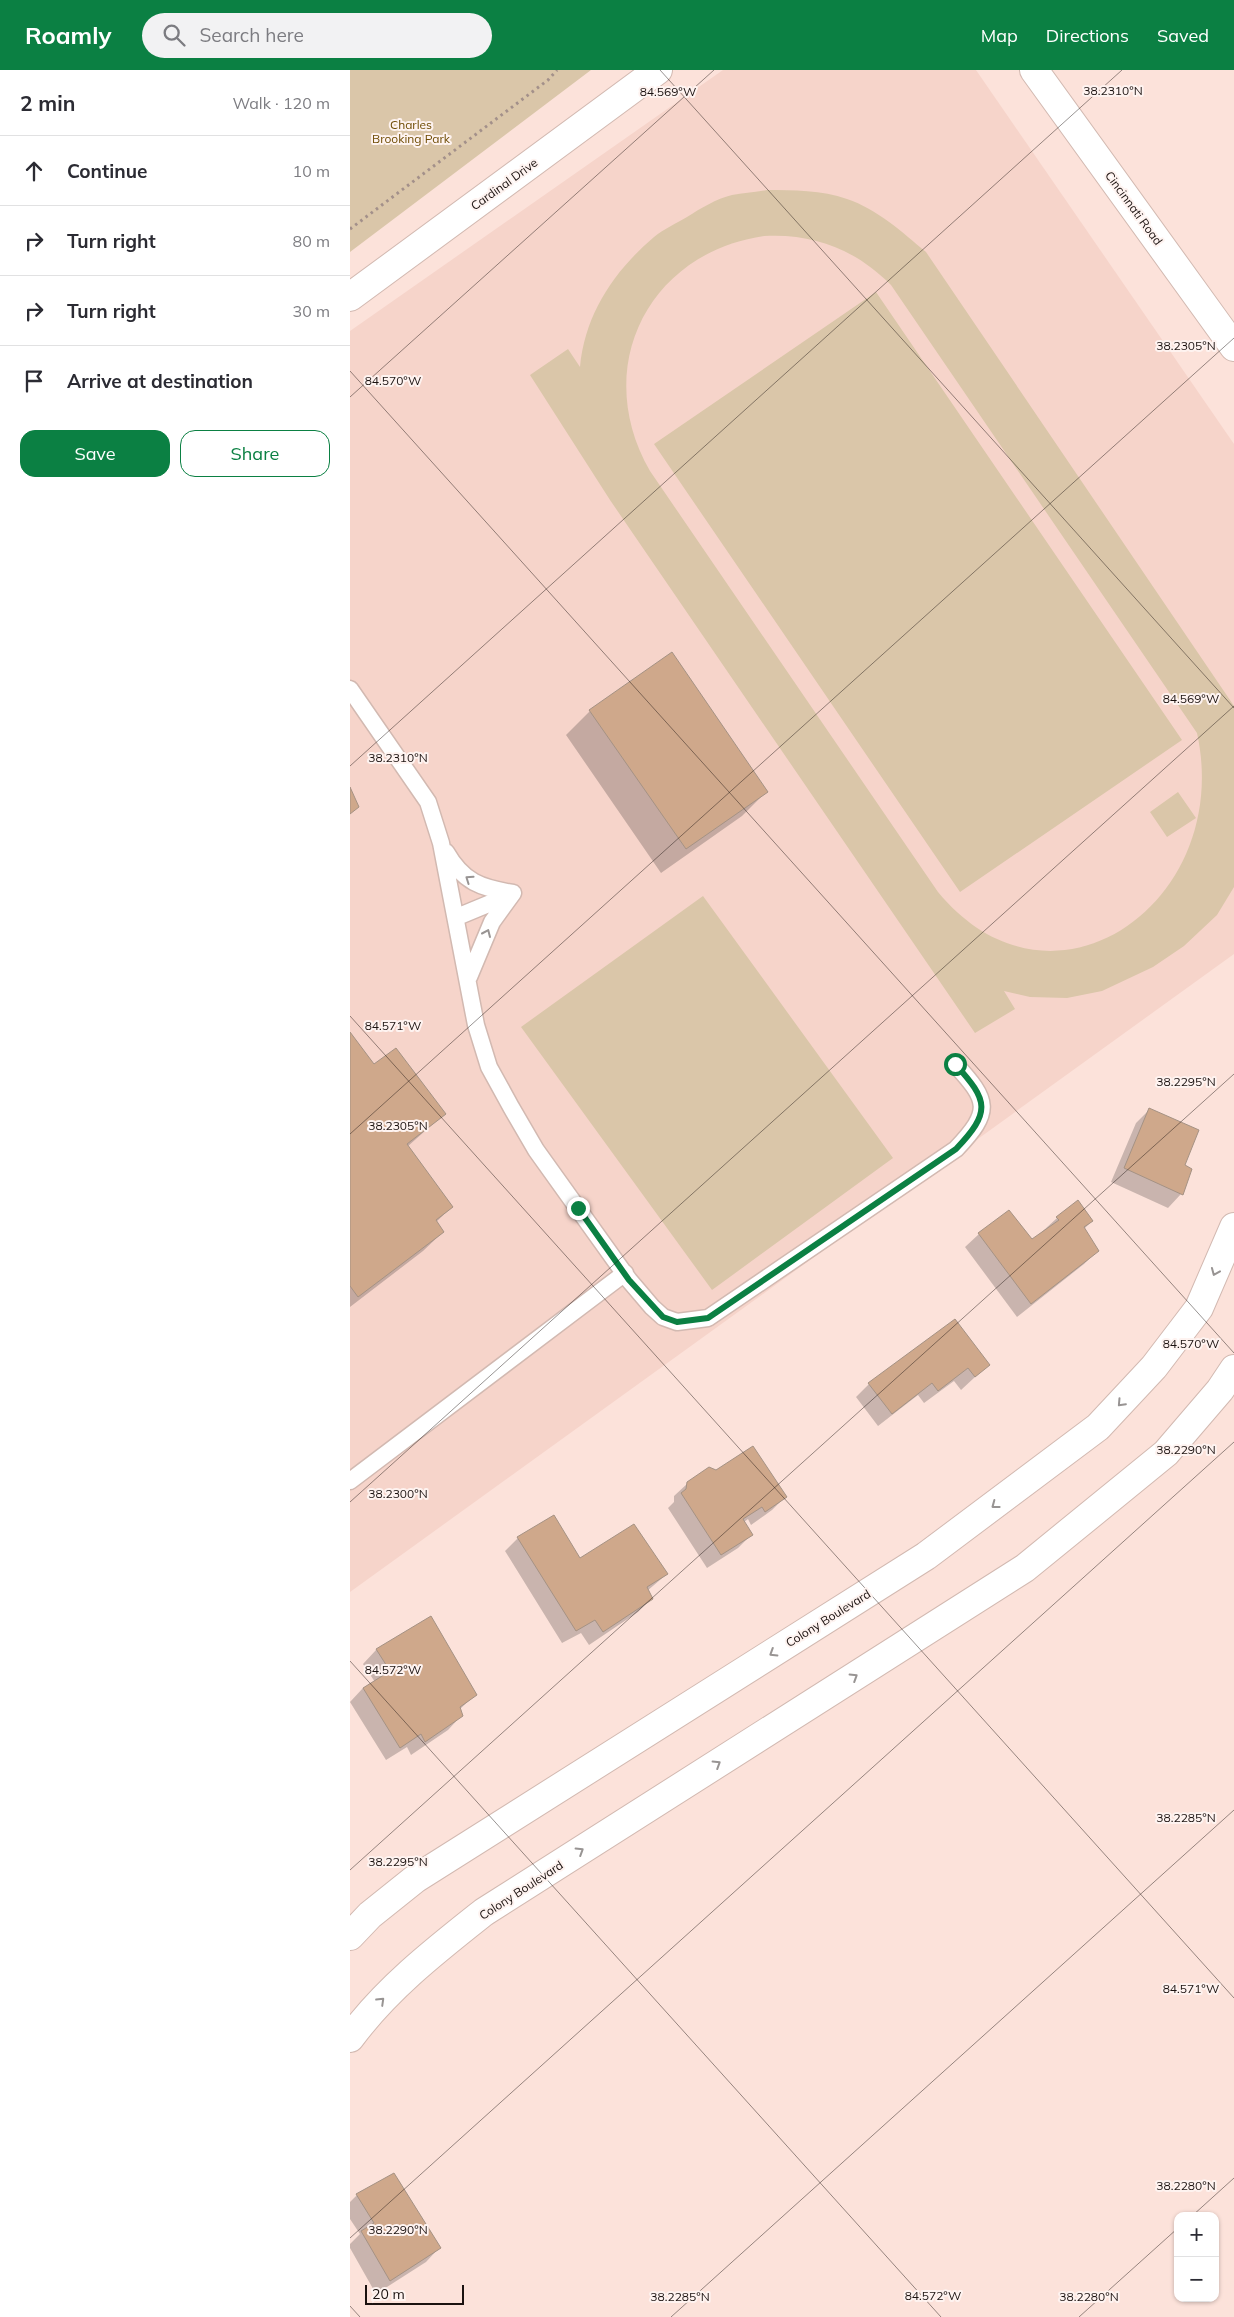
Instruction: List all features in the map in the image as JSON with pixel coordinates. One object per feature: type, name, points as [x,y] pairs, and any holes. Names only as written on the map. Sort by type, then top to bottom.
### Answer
[{"type":"street","name":"Cardinal Drive","points":[[350,297],[658,70]]},
{"type":"street","name":"Cincinnati Road","points":[[1034,70],[1234,347]]},
{"type":"street","name":"Colony Boulevard","points":[[350,1936],[370,1915],[415,1879],[926,1556],[1098,1427],[1154,1367],[1199,1308],[1234,1227]]},
{"type":"street","name":"Colony Boulevard","points":[[350,2038],[368,2014],[424,1960],[484,1912],[1025,1568],[1166,1453],[1220,1390],[1234,1369]]},
{"type":"lane","points":[[350,689],[428,802],[441,843],[469,977],[476,1025],[489,1068],[536,1150],[626,1273],[652,1307],[663,1317],[677,1322],[708,1318],[956,1149],[974,1131],[982,1115],[981,1097],[973,1084],[955,1064]]},
{"type":"lane","points":[[441,843],[455,868],[470,882],[494,890],[513,893]]},
{"type":"lane","points":[[456,917],[513,893]]},
{"type":"lane","points":[[469,977],[492,922],[513,893]]},
{"type":"lane","points":[[350,1481],[626,1273]]},
{"type":"path","points":[[350,230],[548,80],[557,70]]},
{"type":"shaded area","points":[[723,70],[976,70],[1234,444],[1234,954],[350,1592],[350,331]]},
{"type":"green space","name":"Charles Brooking Park","points":[[350,70],[591,70],[350,252]]},
{"type":"green space","points":[[767,190],[807,191],[828,194],[858,203],[879,215],[926,252],[1234,706],[1234,887],[1217,915],[1184,946],[1153,967],[1102,991],[1067,998],[1030,997],[1004,991],[1015,1009],[975,1033],[610,500],[530,375],[568,349],[580,367],[588,329],[604,295],[626,264],[654,237],[703,207],[720,199],[732,195]],"holes":[[[764,236],[800,237],[817,241],[849,253],[878,273],[891,285],[1197,733],[1201,794],[1188,849],[1162,894],[1124,928],[1080,947],[1032,950],[984,932],[938,892],[650,471],[633,432],[626,394],[629,356],[641,322],[661,291],[689,266],[723,247]]]},
{"type":"green space","points":[[876,292],[1182,740],[960,892],[654,444]]},
{"type":"green space","points":[[1178,792],[1196,818],[1167,837],[1150,812]]},
{"type":"green space","points":[[703,896],[893,1158],[712,1290],[521,1027]]},
{"type":"building","points":[[672,652],[768,792],[686,849],[589,710]]},
{"type":"building","points":[[350,787],[359,807],[350,814]]},
{"type":"building","points":[[350,1032],[374,1064],[396,1048],[446,1114],[407,1144],[453,1207],[436,1220],[444,1232],[358,1297],[350,1286]]},
{"type":"building","points":[[1149,1108],[1199,1130],[1185,1165],[1192,1169],[1183,1195],[1124,1168]]},
{"type":"building","points":[[1078,1200],[1093,1221],[1084,1227],[1099,1251],[1031,1304],[978,1233],[1009,1210],[1032,1239],[1059,1220],[1056,1217]]},
{"type":"building","points":[[955,1319],[990,1365],[975,1377],[968,1368],[938,1391],[932,1383],[892,1414],[868,1383]]},
{"type":"building","points":[[753,1446],[787,1497],[765,1512],[762,1507],[743,1519],[753,1535],[721,1555],[681,1493],[686,1489],[687,1482],[709,1467],[716,1470]]},
{"type":"building","points":[[554,1515],[580,1558],[634,1524],[668,1574],[647,1587],[653,1599],[603,1632],[595,1620],[576,1631],[517,1537]]},
{"type":"building","points":[[431,1616],[477,1695],[460,1707],[463,1716],[425,1742],[421,1734],[400,1748],[363,1688],[390,1671],[376,1649]]},
{"type":"building","points":[[394,2173],[441,2248],[390,2281],[361,2231],[374,2223],[356,2194]]},
{"type":"route","points":[[578,1208],[626,1273],[629,1280],[663,1317],[677,1322],[708,1318],[956,1149],[974,1131],[982,1115],[981,1097],[973,1084],[955,1064]]}]
